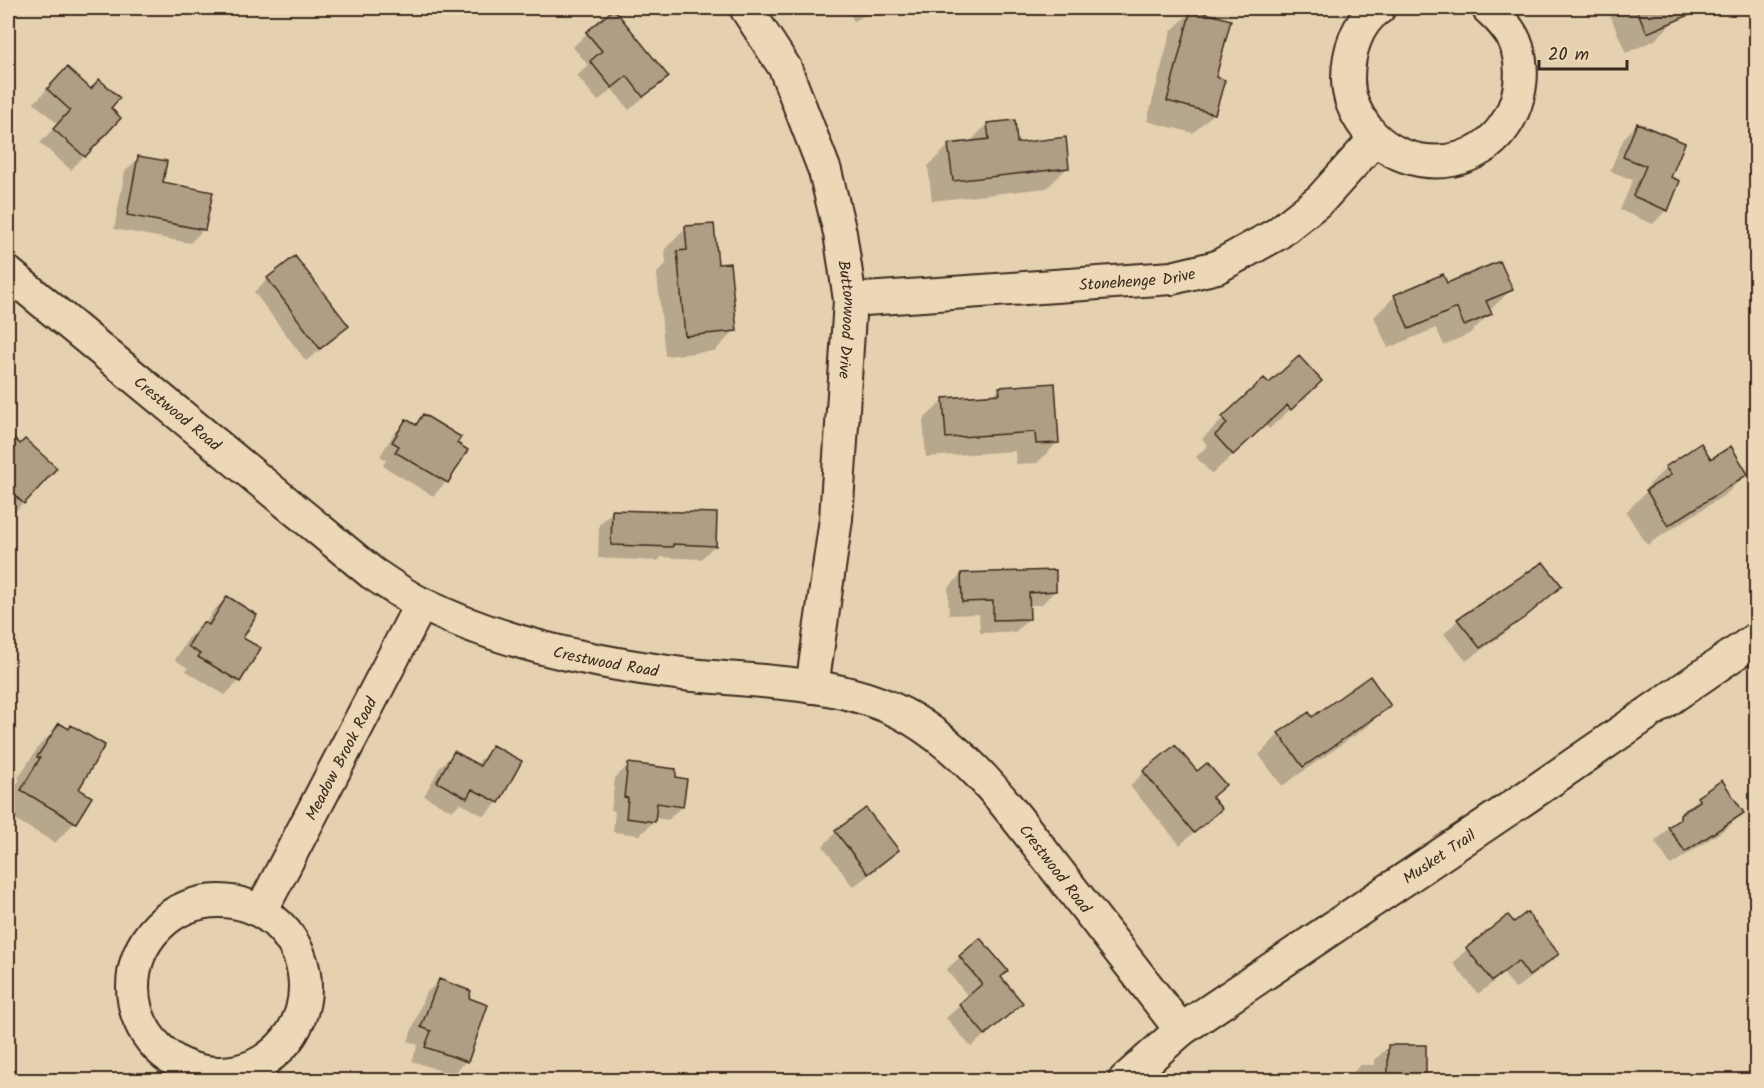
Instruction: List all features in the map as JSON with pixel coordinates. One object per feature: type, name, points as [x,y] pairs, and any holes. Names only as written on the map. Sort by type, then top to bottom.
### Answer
[{"type":"street","name":"Buttonwood Drive","points":[[746,8],[785,68],[825,171],[840,233],[850,300],[836,519],[812,687]]},
{"type":"street","points":[[1379,8],[1357,33],[1348,60],[1348,89],[1357,116],[1375,139],[1399,154],[1427,162],[1455,159],[1482,148],[1503,129],[1516,104],[1521,75],[1517,47],[1503,21],[1488,8]]},
{"type":"street","name":"Stonehenge Drive","points":[[850,300],[1172,278],[1216,267],[1277,234],[1321,199],[1375,139]]},
{"type":"street","name":"Crestwood Road","points":[[8,273],[372,573],[421,604],[494,635],[563,654],[668,672],[812,687],[867,699],[910,718],[948,743],[987,780],[1181,1030]]},
{"type":"street","name":"Meadow Brook Road","points":[[261,911],[421,604]]},
{"type":"street","name":"Musket Trail","points":[[1125,1080],[1181,1030],[1756,639]]},
{"type":"street","points":[[206,901],[234,902],[261,911],[283,929],[299,953],[306,981],[303,1010],[291,1036],[272,1057],[246,1070],[218,1074],[189,1069],[164,1055],[145,1033],[134,1007],[132,978],[139,951],[155,927],[178,910],[206,901]]},
{"type":"building","points":[[1636,8],[1706,8],[1647,33]]},
{"type":"building","points":[[614,9],[669,77],[643,97],[627,76],[612,88],[590,61],[602,51],[586,32]]},
{"type":"building","points":[[1191,9],[1231,20],[1216,77],[1225,80],[1215,114],[1167,101]]},
{"type":"building","points":[[67,67],[91,89],[99,79],[120,98],[111,108],[121,118],[85,157],[53,129],[70,110],[47,89]]},
{"type":"building","points":[[1015,120],[1017,143],[1066,137],[1069,168],[953,181],[948,144],[989,139],[987,123]]},
{"type":"building","points":[[1637,123],[1685,143],[1671,177],[1680,181],[1668,211],[1633,196],[1646,166],[1623,157]]},
{"type":"building","points":[[138,156],[167,161],[163,182],[213,192],[205,230],[127,215]]},
{"type":"building","points":[[714,224],[718,264],[730,263],[737,331],[685,336],[677,251],[687,250],[685,226]]},
{"type":"building","points":[[295,256],[349,326],[320,349],[267,278]]},
{"type":"building","points":[[1500,261],[1513,290],[1486,301],[1492,314],[1464,326],[1457,308],[1409,329],[1394,295],[1443,274],[1447,283]]},
{"type":"building","points":[[1299,356],[1322,381],[1291,410],[1287,405],[1233,455],[1215,435],[1227,424],[1222,417],[1264,378],[1269,383]]},
{"type":"building","points":[[1055,383],[1059,443],[1036,444],[1035,432],[946,438],[943,398],[1000,394],[999,387]]},
{"type":"building","points":[[423,414],[461,437],[457,443],[468,450],[448,483],[395,452],[399,446],[392,442],[406,419],[416,425]]},
{"type":"building","points":[[8,432],[20,444],[25,439],[57,468],[24,504],[8,489]]},
{"type":"building","points":[[1701,443],[1711,459],[1731,446],[1748,474],[1668,526],[1646,490],[1671,475],[1665,467]]},
{"type":"building","points":[[612,510],[717,513],[716,546],[611,545]]},
{"type":"building","points":[[1543,562],[1562,586],[1524,618],[1480,648],[1457,619]]},
{"type":"building","points":[[1056,570],[1056,591],[1029,593],[1030,619],[993,620],[993,601],[962,602],[961,573]]},
{"type":"building","points":[[227,596],[257,615],[243,638],[261,648],[240,682],[198,657],[200,654],[188,646],[203,622],[209,625]]},
{"type":"building","points":[[1370,676],[1391,706],[1303,767],[1278,733],[1309,712],[1312,717]]},
{"type":"building","points":[[59,723],[69,729],[71,725],[105,745],[79,789],[92,797],[76,823],[21,790],[40,758],[37,757]]},
{"type":"building","points":[[492,745],[522,761],[499,803],[472,789],[467,798],[437,782],[454,751],[480,766]]},
{"type":"building","points":[[1175,745],[1197,771],[1207,763],[1226,785],[1212,797],[1222,809],[1194,833],[1143,771]]},
{"type":"building","points":[[628,763],[676,769],[676,777],[687,779],[683,807],[657,803],[655,822],[626,818],[628,798],[624,797]]},
{"type":"building","points":[[1722,780],[1744,813],[1685,852],[1668,827],[1680,819],[1680,814],[1700,801],[1697,797]]},
{"type":"building","points":[[866,808],[899,850],[868,874],[835,831]]},
{"type":"building","points":[[1527,912],[1559,954],[1529,976],[1518,961],[1492,981],[1466,948],[1508,915],[1514,922]]},
{"type":"building","points":[[980,938],[1008,971],[1001,977],[1023,1003],[985,1035],[959,1004],[982,984],[959,956]]},
{"type":"building","points":[[439,979],[471,991],[469,998],[488,1005],[468,1062],[425,1047],[431,1031],[421,1027]]},
{"type":"building","points":[[1388,1045],[1426,1045],[1426,1080],[1388,1080]]}]
